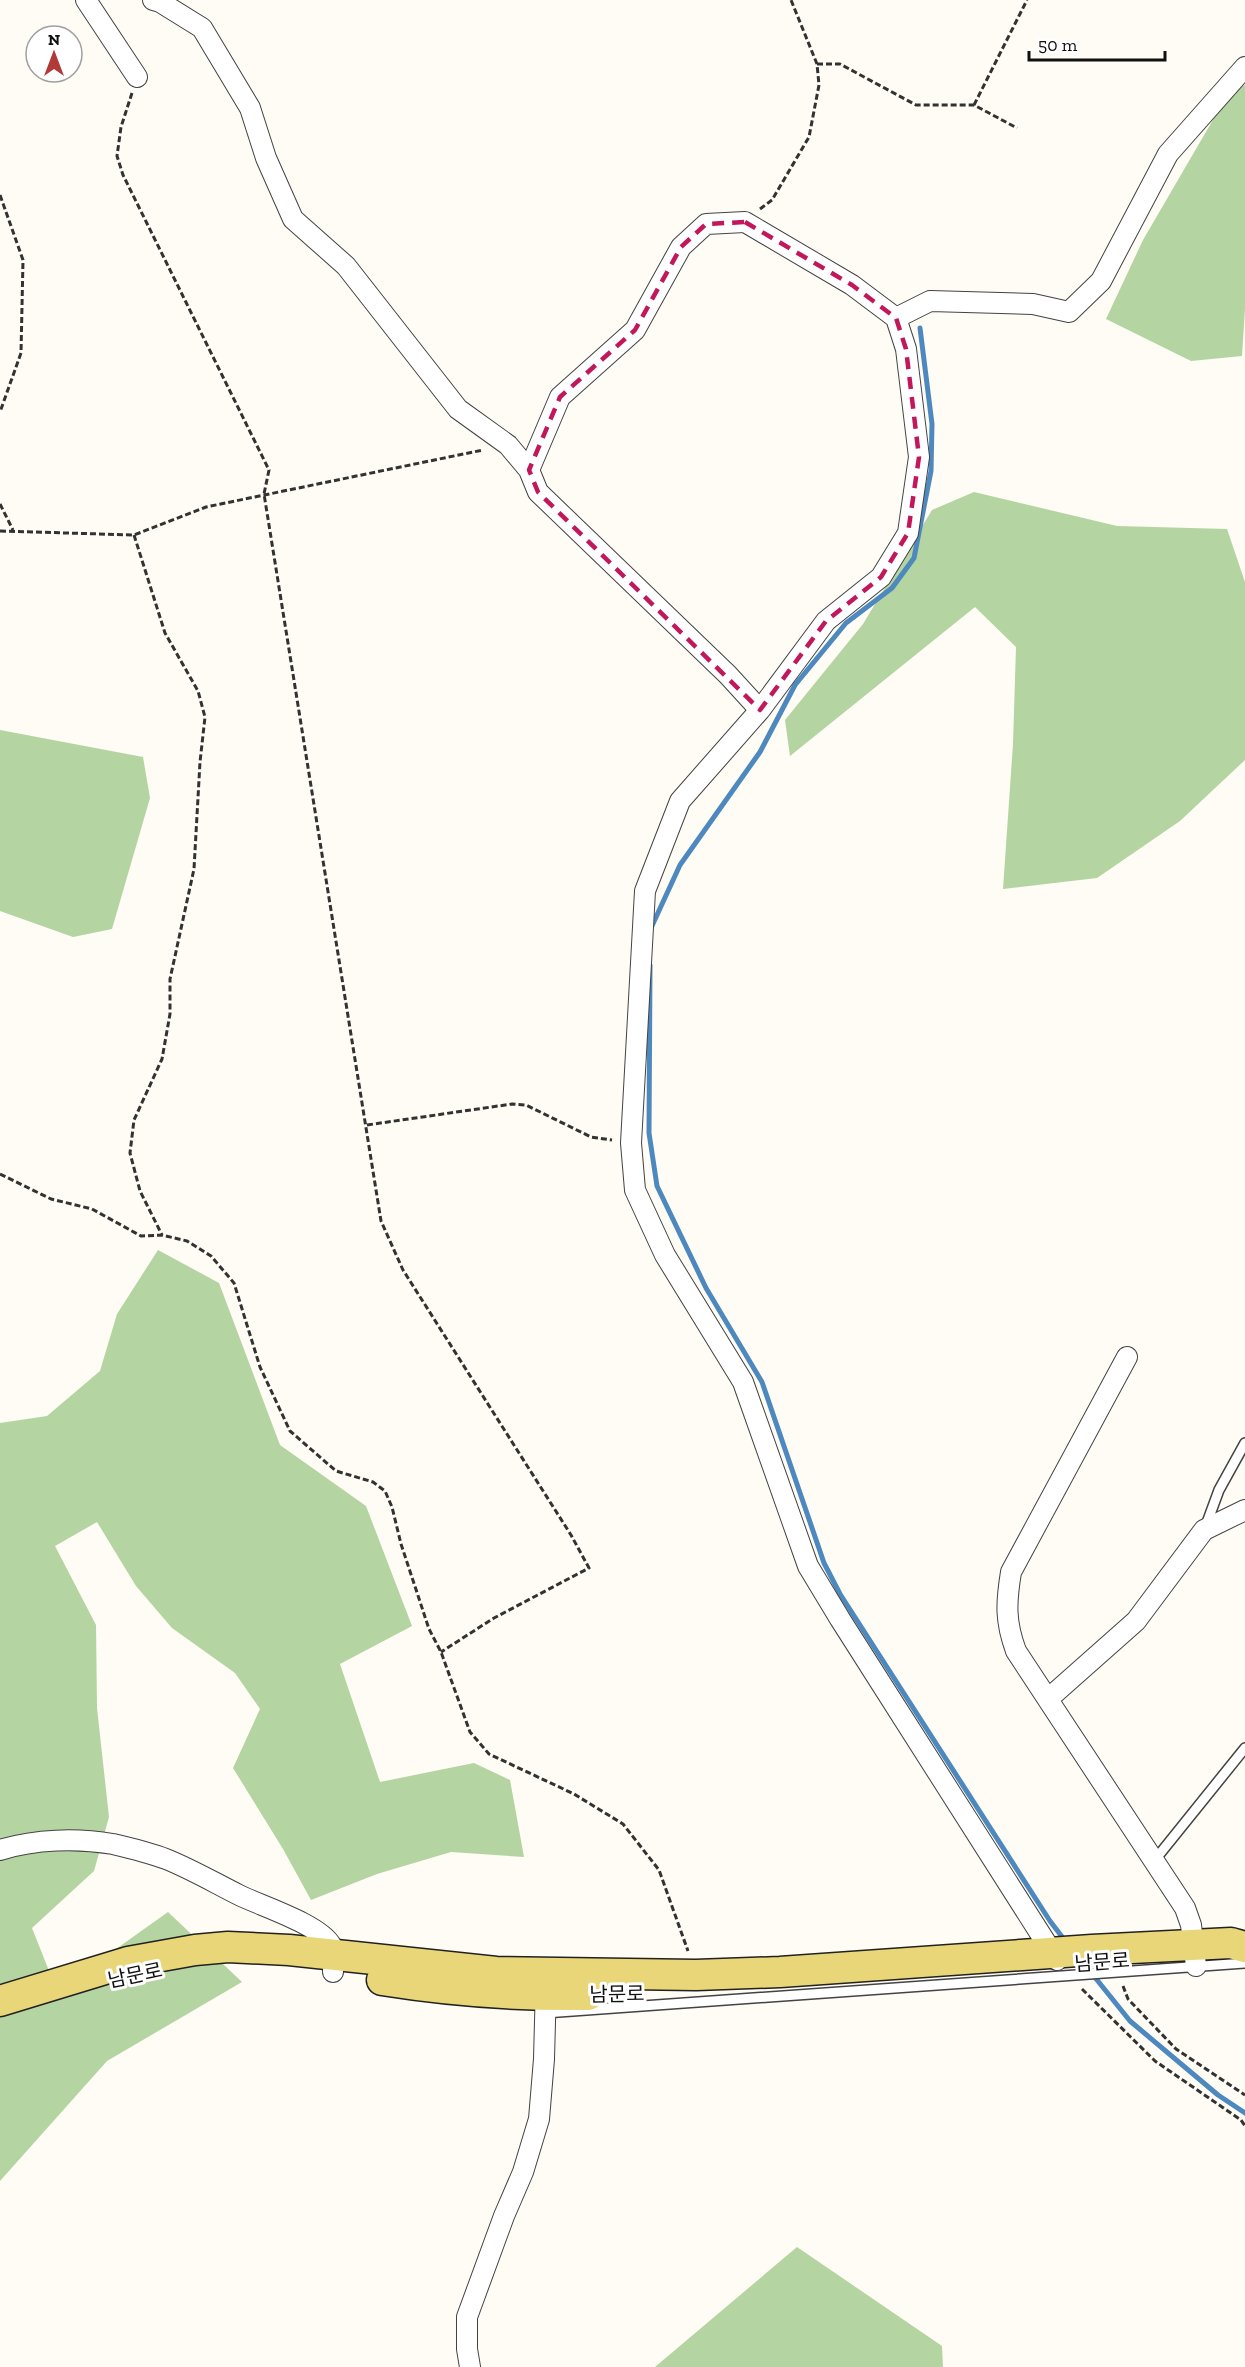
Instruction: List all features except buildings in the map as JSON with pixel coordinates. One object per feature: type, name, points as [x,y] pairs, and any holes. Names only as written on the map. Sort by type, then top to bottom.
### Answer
[{"type":"main road","name":"남문로","points":[[546,1994],[696,1975],[1195,1956],[1231,1942],[1243,1952]]},
{"type":"main road","name":"남문로","points":[[0,2001],[129,1962],[195,1950],[253,1947],[333,1963],[429,1987],[546,1994],[702,1991],[1078,1962]]},
{"type":"main road","name":"남문로","points":[[0,2013],[142,1972],[222,1962],[333,1963]]},
{"type":"street","points":[[86,0],[137,77]]},
{"type":"street","points":[[153,0],[202,28],[250,108],[266,158],[293,219],[346,266],[458,409],[508,445],[529,470],[537,492],[728,675],[760,710]]},
{"type":"street","points":[[896,318],[930,302],[1033,304],[1069,312],[1101,281],[1168,154],[1245,67]]},
{"type":"street","points":[[529,470],[560,397],[635,330],[681,247],[706,224],[745,222],[852,285],[896,318],[906,349],[919,457],[908,533],[881,577],[826,621],[760,710],[680,801],[645,891],[632,1143],[635,1190],[665,1255],[742,1382],[808,1566],[840,1619],[1078,1962]]},
{"type":"street","points":[[1128,1357],[1011,1572],[1006,1603],[1008,1630],[1016,1651],[1190,1917],[1195,1956]]},
{"type":"street","points":[[1048,1700],[1136,1621],[1204,1530],[1245,1510]]},
{"type":"street","points":[[0,1850],[16,1845],[58,1840],[90,1841],[114,1844],[165,1858],[322,1934],[331,1945],[333,1963]]},
{"type":"street","points":[[470,2367],[467,2349],[467,2317],[504,2216],[523,2172],[540,2119],[546,1994]]},
{"type":"lane","points":[[1204,1530],[1219,1490],[1245,1443]]},
{"type":"lane","points":[[1154,1861],[1245,1748]]},
{"type":"path","points":[[745,222],[772,200],[809,137],[819,85],[817,64],[790,0]]},
{"type":"path","points":[[974,105],[1027,0]]},
{"type":"path","points":[[817,64],[840,64],[916,105],[974,105],[1017,128]]},
{"type":"path","points":[[137,77],[121,127],[117,156],[123,175],[268,470],[264,494],[381,1221],[403,1270],[571,1535],[589,1568],[494,1618],[441,1652]]},
{"type":"path","points":[[0,195],[23,260],[21,353],[0,412]]},
{"type":"path","points":[[0,531],[134,535],[206,507],[508,445]]},
{"type":"path","points":[[0,504],[13,530]]},
{"type":"path","points":[[134,535],[165,633],[198,692],[205,717],[194,869],[170,979],[170,1014],[162,1059],[134,1120],[130,1153],[140,1191],[162,1235]]},
{"type":"path","points":[[366,1125],[512,1104],[526,1105],[591,1137],[632,1143]]},
{"type":"path","points":[[0,1174],[51,1199],[92,1209],[141,1236],[162,1235],[187,1241],[211,1256],[234,1283],[260,1367],[290,1431],[336,1471],[373,1482],[385,1491],[392,1507],[401,1544],[429,1629],[441,1652],[470,1731],[489,1754],[574,1794],[622,1824],[660,1870],[696,1975]]},
{"type":"path","points":[[1078,1962],[1128,1999],[1176,2049],[1245,2094]]},
{"type":"path","points":[[1078,1962],[1112,2020],[1155,2061],[1241,2120],[1245,2126]]},
{"type":"highlighted area","points":[[745,222],[852,285],[896,318],[906,349],[919,457],[908,533],[881,577],[826,621],[760,710],[538,492],[529,470],[560,397],[635,330],[681,247],[706,224]]},
{"type":"green space","points":[[1245,85],[1245,309],[1242,356],[1191,361],[1106,319],[1143,240],[1228,94]]},
{"type":"green space","points":[[974,492],[1117,526],[1227,529],[1245,582],[1245,760],[1180,821],[1097,878],[1003,889],[1013,744],[1016,647],[975,607],[790,756],[785,720],[863,624],[932,510]]},
{"type":"green space","points":[[0,730],[143,757],[150,798],[112,929],[73,937],[0,911]]},
{"type":"green space","points":[[158,1250],[219,1283],[280,1445],[366,1506],[412,1626],[340,1664],[380,1782],[474,1763],[510,1780],[524,1857],[451,1852],[377,1874],[311,1900],[283,1849],[233,1768],[260,1709],[235,1673],[172,1628],[136,1586],[97,1522],[55,1546],[96,1625],[97,1708],[109,1817],[94,1871],[32,1928],[57,1991],[168,1912],[242,1982],[107,2061],[0,2181],[0,1423],[47,1416],[100,1371],[117,1314]]},
{"type":"green space","points":[[797,2247],[942,2346],[943,2367],[655,2367]]},
{"type":"waterway","points":[[651,928],[680,865],[760,752],[795,685],[846,623],[892,588],[914,558],[931,471],[932,424],[920,328]]},
{"type":"waterway","points":[[650,965],[649,1133],[657,1186],[706,1288],[762,1382],[824,1563],[840,1594],[1050,1921],[1066,1942]]},
{"type":"waterway","points":[[1081,1960],[1130,2021],[1218,2095],[1245,2113]]}]
